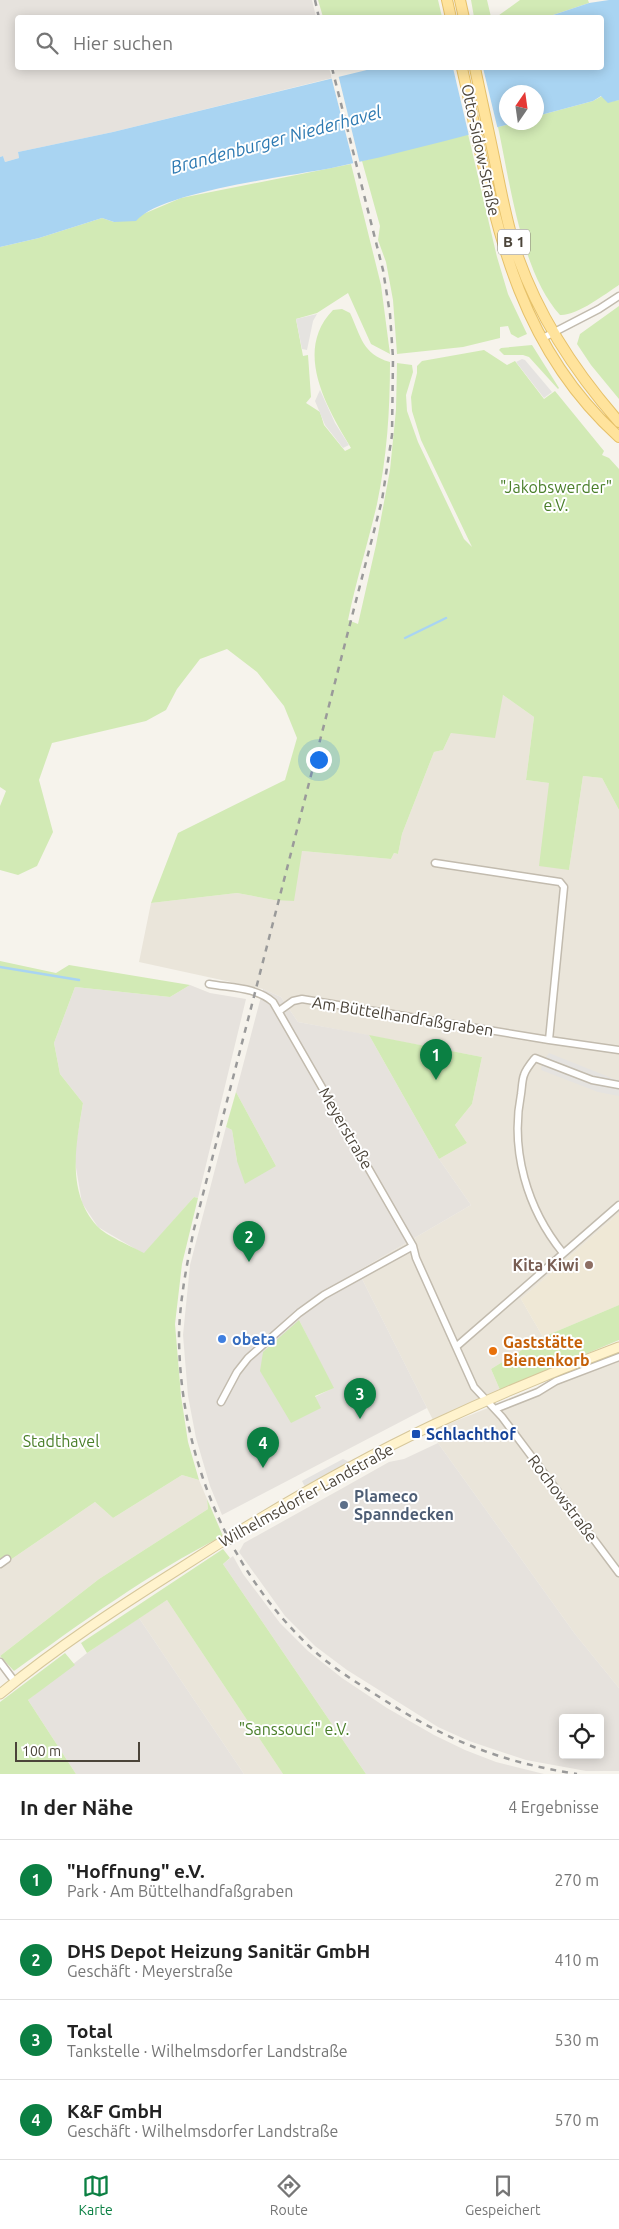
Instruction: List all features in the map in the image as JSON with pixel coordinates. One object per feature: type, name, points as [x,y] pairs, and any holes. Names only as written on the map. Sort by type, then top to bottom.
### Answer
[{"type":"main road","points":[[447,0],[450,15]]},
{"type":"main road","points":[[460,0],[463,15]]},
{"type":"main road","name":"Otto-Sidow-Straße","points":[[462,70],[506,258],[541,339],[558,366],[586,402],[619,437]]},
{"type":"main road","name":"Otto-Sidow-Straße","points":[[475,70],[507,218],[518,256],[532,291],[553,334],[569,359],[619,422]]},
{"type":"main road","name":"Wilhelmsdorfer Landstraße","points":[[0,1694],[128,1601],[266,1515],[435,1424],[546,1375],[619,1347]]},
{"type":"street","points":[[541,339],[619,296]]},
{"type":"street","points":[[435,863],[530,879],[537,878],[560,882],[564,886],[549,1040]]},
{"type":"street","points":[[209,984],[265,995],[279,1011]]},
{"type":"street","name":"Am Büttelhandfaßgraben","points":[[279,1011],[292,1002],[302,1000],[619,1050]]},
{"type":"street","name":"Meyerstraße","points":[[279,1011],[413,1246],[416,1258],[474,1387],[486,1402]]},
{"type":"street","points":[[563,1253],[550,1236],[530,1194],[519,1155],[519,1102],[524,1075],[535,1058],[592,1080],[619,1085]]},
{"type":"street","points":[[457,1346],[619,1205]]},
{"type":"street","points":[[221,1402],[237,1372],[248,1358],[299,1313],[324,1295],[413,1246]]},
{"type":"street","points":[[495,1409],[538,1392],[556,1381],[619,1357]]},
{"type":"street","name":"Rochowstraße","points":[[486,1402],[495,1409],[619,1573]]},
{"type":"street","points":[[0,1564],[6,1559]]},
{"type":"street","points":[[0,1662],[15,1682]]},
{"type":"shaded area","points":[[0,0],[312,0],[316,15],[15,15],[15,70],[330,70],[332,78],[113,132],[18,152],[19,158],[5,162],[3,156],[0,157]]},
{"type":"shaded area","points":[[317,314],[313,321],[307,350],[302,349],[296,319]]},
{"type":"shaded area","points":[[522,359],[525,360],[552,392],[544,398],[516,362]]},
{"type":"shaded area","points":[[320,390],[335,423],[349,445],[343,448],[325,425],[315,401]]},
{"type":"shaded area","points":[[503,695],[534,717],[526,780],[549,783],[569,870],[583,776],[602,778],[619,810],[619,1213],[521,1299],[543,1337],[491,1369],[500,1390],[433,1420],[358,1271],[471,1205],[439,1159],[467,1143],[455,1125],[472,1104],[482,1057],[298,1022],[281,997],[263,989],[139,962],[151,903],[237,893],[274,900],[302,851],[391,859],[394,853],[398,854],[402,834],[434,752],[443,750],[451,733],[462,733]]},
{"type":"shaded area","points":[[190,985],[210,993],[246,999],[198,1198],[194,1197],[144,1254],[98,1227],[82,1203],[74,1156],[83,1103],[60,1074],[54,1043],[75,987],[170,997]]},
{"type":"shaded area","points":[[263,989],[281,997],[298,1022],[369,1035],[439,1159],[471,1205],[358,1271],[427,1408],[222,1515],[210,1486],[196,1438],[188,1396],[183,1335],[190,1265],[226,1127],[232,1130],[237,1161],[276,1166],[236,1092]],"holes":[[[299,1320],[333,1388],[315,1397]]]},
{"type":"shaded area","points":[[549,1053],[619,1081],[619,1096],[598,1092],[541,1070],[543,1061]]},
{"type":"shaded area","name":"Kita Kiwi","points":[[619,1213],[619,1305],[543,1337],[521,1299]]},
{"type":"shaded area","points":[[619,1355],[619,1688],[575,1634],[431,1431]]},
{"type":"shaded area","points":[[438,1443],[575,1634],[619,1688],[619,1771],[586,1771],[526,1760],[469,1741],[438,1727],[347,1670],[315,1646],[285,1616],[239,1552],[244,1543],[389,1462],[404,1459]]},
{"type":"shaded area","points":[[343,1459],[356,1465],[307,1491],[302,1481]]},
{"type":"shaded area","points":[[182,1475],[199,1480],[207,1499],[208,1509],[99,1579],[0,1656],[0,1567],[95,1502],[113,1518]]},
{"type":"shaded area","points":[[233,1556],[243,1574],[280,1623],[308,1651],[342,1678],[387,1708],[465,1750],[496,1762],[544,1774],[366,1774],[223,1564]]},
{"type":"shaded area","points":[[167,1600],[283,1774],[244,1774],[139,1618]]},
{"type":"shaded area","points":[[139,1618],[244,1774],[76,1774],[28,1700],[87,1653]]},
{"type":"green space","points":[[318,0],[438,0],[442,15],[322,15]]},
{"type":"green space","points":[[471,0],[487,0],[491,15],[474,15]]},
{"type":"green space","points":[[520,0],[588,0],[589,3],[553,15],[499,15]]},
{"type":"green space","points":[[602,96],[608,102],[619,100],[619,285],[582,308],[560,315],[547,297],[526,251],[498,127],[499,130],[544,130],[544,114],[593,101]]},
{"type":"green space","points":[[468,134],[497,257],[508,294],[527,334],[518,338],[511,334],[508,326],[500,327],[500,338],[463,347],[397,354],[393,300],[386,262],[378,240],[380,226],[362,161]]},
{"type":"green space","name":"\"Jakobswerder\" e.V.","points":[[351,164],[381,285],[390,354],[371,344],[348,293],[317,313],[296,319],[303,356],[308,355],[311,397],[306,403],[320,412],[324,425],[345,451],[351,448],[332,415],[318,379],[315,361],[316,343],[321,326],[333,310],[342,309],[350,313],[360,337],[368,349],[381,359],[390,362],[387,433],[383,469],[373,519],[348,620],[358,624],[376,545],[390,470],[396,410],[397,363],[412,365],[413,372],[406,395],[407,411],[418,442],[464,539],[472,547],[421,440],[412,411],[411,397],[417,366],[422,361],[484,350],[507,365],[515,361],[544,399],[555,391],[604,451],[602,455],[609,458],[619,469],[619,810],[602,778],[583,776],[569,870],[539,866],[549,783],[526,780],[534,717],[503,695],[495,738],[451,733],[443,750],[434,752],[402,834],[398,854],[394,853],[391,859],[302,851],[294,901],[274,900],[237,893],[151,903],[178,833],[285,780],[297,738],[284,706],[257,672],[227,649],[200,659],[177,689],[166,710],[146,721],[52,743],[39,780],[53,832],[37,866],[18,875],[0,870],[0,806],[6,791],[0,787],[0,247],[39,238],[102,218],[114,222],[141,215],[181,198]]},
{"type":"green space","points":[[619,306],[619,399],[591,365],[577,344],[580,334]]},
{"type":"green space","points":[[532,345],[558,389],[529,357],[523,355],[504,355],[499,350],[501,348]]},
{"type":"green space","name":"Stadthavel","points":[[0,961],[56,973],[69,965],[190,985],[170,997],[75,987],[54,1043],[60,1074],[83,1103],[76,1151],[77,1183],[87,1212],[97,1226],[112,1237],[144,1253],[194,1197],[198,1198],[182,1264],[175,1324],[181,1396],[188,1442],[199,1480],[182,1475],[113,1518],[95,1502],[0,1567]]},
{"type":"green space","points":[[369,1035],[482,1057],[472,1104],[455,1125],[467,1143],[439,1159]]},
{"type":"green space","points":[[236,1092],[276,1166],[245,1184],[237,1161],[232,1130],[226,1127]]},
{"type":"green space","points":[[619,1305],[619,1340],[500,1390],[491,1369],[543,1337]]},
{"type":"green space","points":[[299,1320],[334,1388],[315,1396],[321,1408],[291,1423],[260,1371],[263,1352]]},
{"type":"green space","points":[[207,1499],[223,1536],[142,1582],[14,1671],[0,1656],[99,1579],[208,1509]]},
{"type":"green space","name":"\"Sanssouci\" e.V.","points":[[223,1549],[230,1558],[223,1564],[366,1774],[283,1774],[167,1600],[87,1653],[81,1643]]},
{"type":"green space","points":[[65,1653],[75,1665],[28,1700],[76,1774],[0,1774],[0,1702]]},
{"type":"water","name":"Brandenburger Niederhavel","points":[[619,0],[619,100],[608,103],[601,96],[593,101],[544,114],[544,85],[499,85],[499,127],[358,162],[199,193],[150,210],[136,221],[114,222],[102,218],[39,238],[0,247],[0,157],[3,156],[5,162],[19,158],[18,152],[113,132],[367,70],[604,70],[604,15],[553,15],[589,3]]},
{"type":"pier","points":[[453,70],[483,70],[498,130],[469,136]]},
{"type":"pier","points":[[338,74],[360,164],[354,166],[331,76]]},
{"type":"waterway","points":[[405,638],[446,618]]},
{"type":"waterway","points":[[0,967],[79,980]]},
{"type":"railway","points":[[315,0],[318,15]]},
{"type":"railway","points":[[333,70],[383,270],[390,314],[393,358],[392,435],[382,500],[194,1229],[181,1307],[179,1334],[181,1377],[188,1421],[198,1463],[213,1504],[231,1543],[254,1581],[280,1615],[310,1647],[335,1668],[362,1686],[405,1713],[451,1737],[498,1756],[577,1774]]},
{"type":"place","name":"\"Hoffnung\" e.V.","points":[[436,1080]]},
{"type":"place","name":"DHS Depot Heizung Sanitär GmbH","points":[[249,1262]]},
{"type":"place","name":"Kita Kiwi","points":[[589,1265]]},
{"type":"place","name":"obeta","points":[[222,1339]]},
{"type":"place","name":"Gaststätte Bienenkorb","points":[[493,1351]]},
{"type":"place","name":"Total","points":[[360,1419]]},
{"type":"place","name":"Schlachthof","points":[[416,1434]]},
{"type":"place","name":"K&F GmbH","points":[[263,1468]]},
{"type":"place","name":"Plameco Spanndecken","points":[[344,1505]]}]
